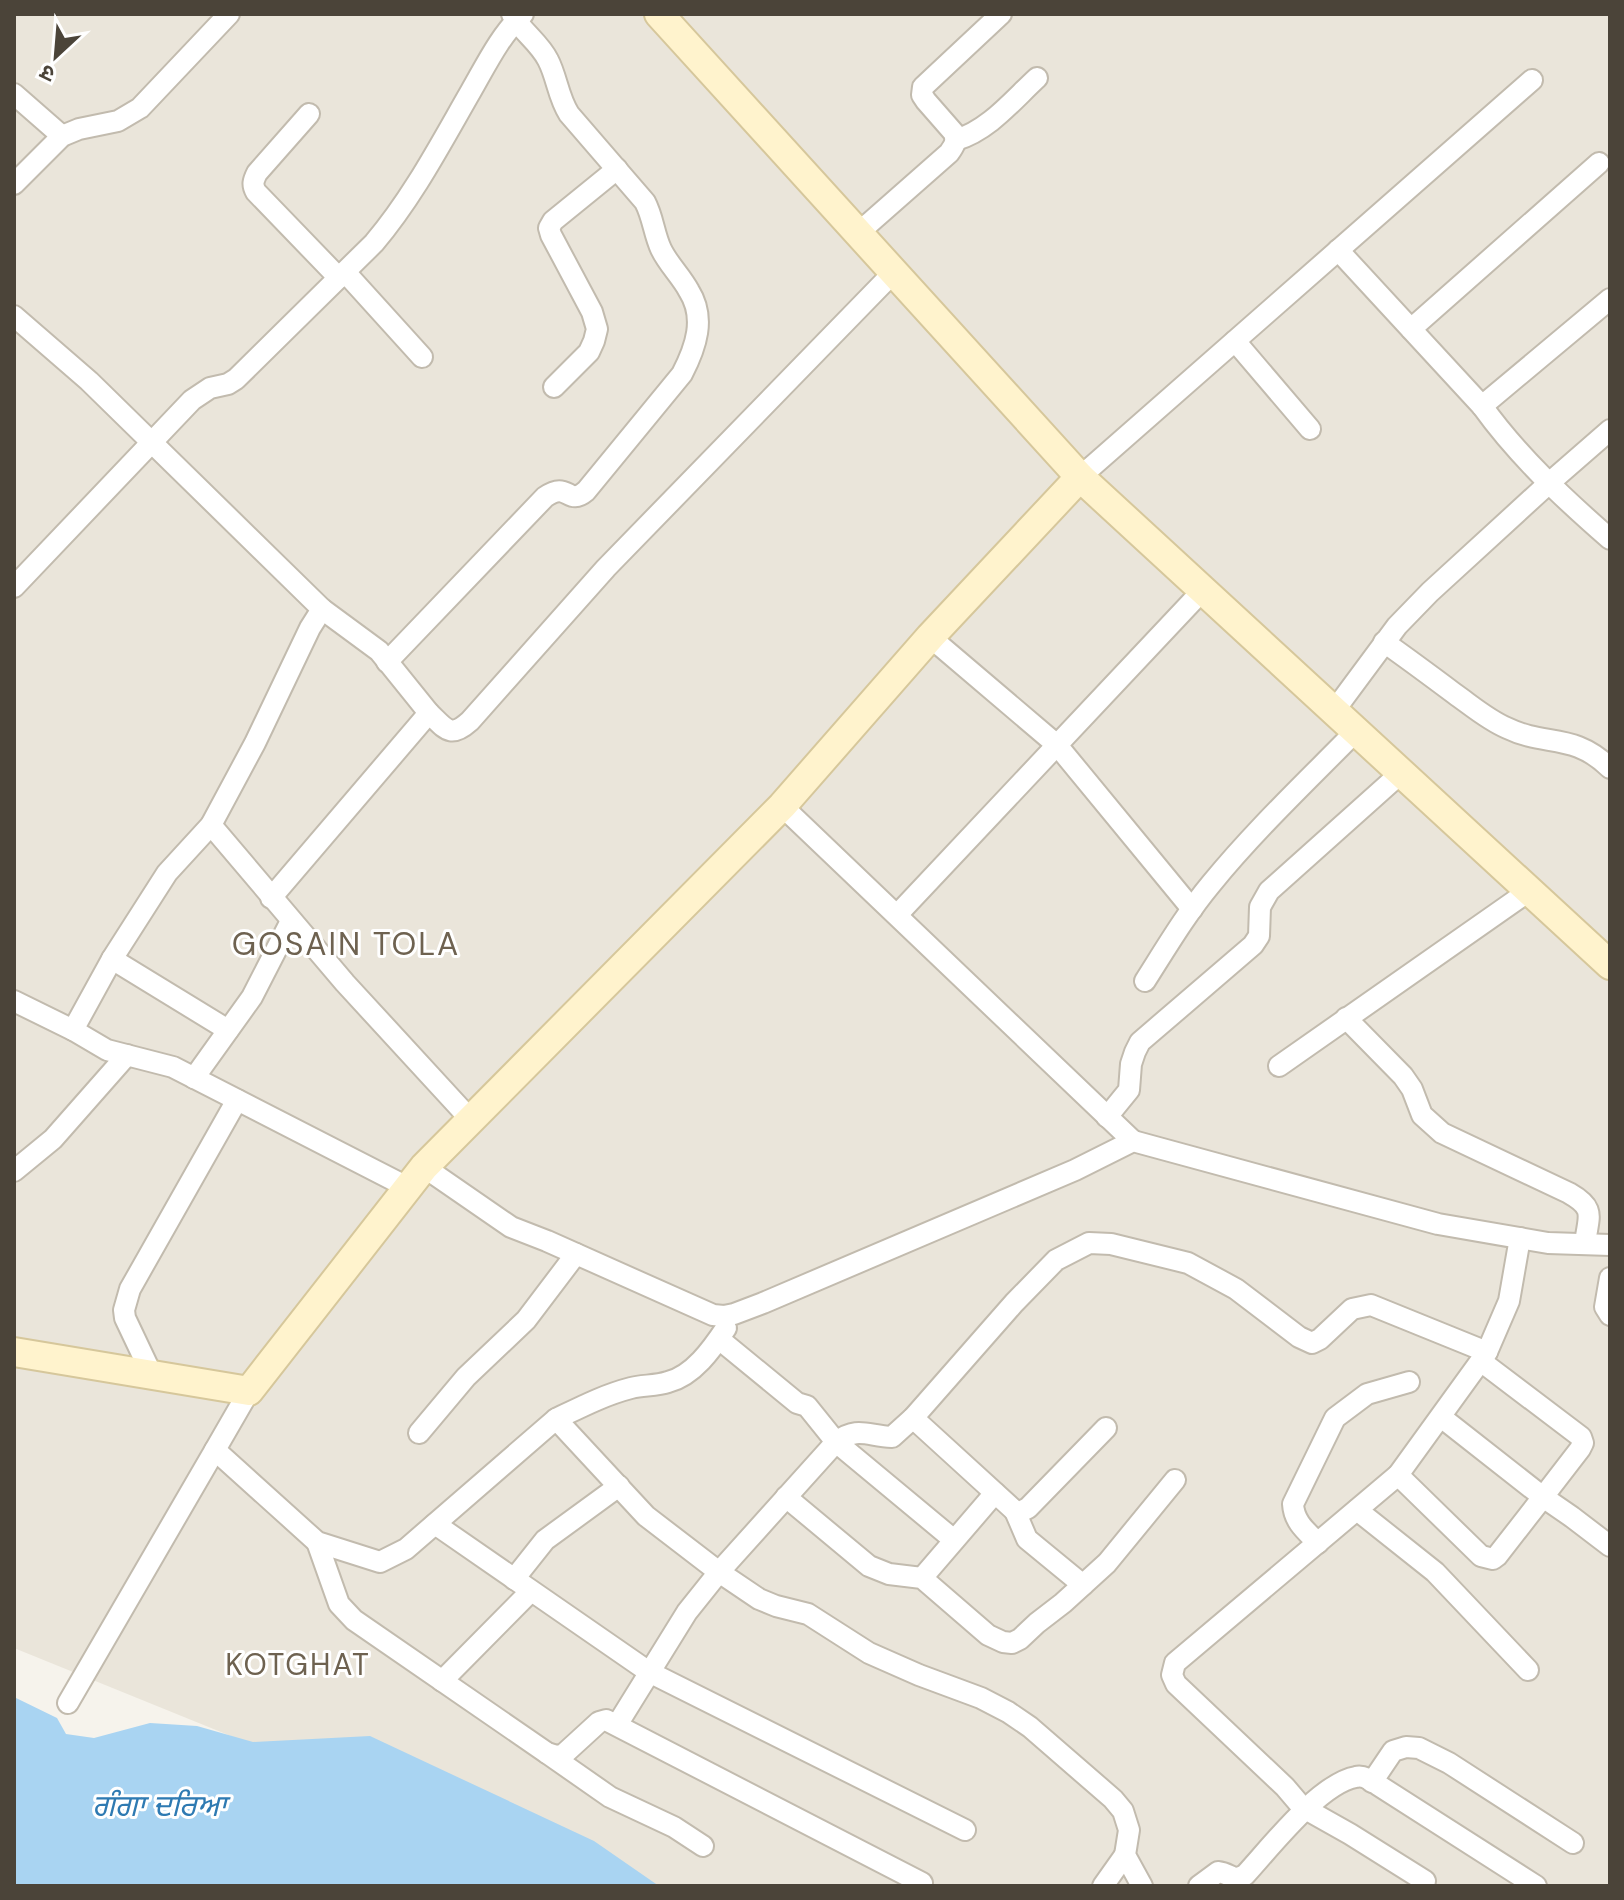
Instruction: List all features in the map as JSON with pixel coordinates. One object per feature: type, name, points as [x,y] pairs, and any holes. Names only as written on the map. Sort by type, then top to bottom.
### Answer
[{"type":"street","points":[[14,184],[62,136],[118,121],[140,108],[229,14]]},
{"type":"street","points":[[956,140],[954,133],[922,95],[923,87],[1001,14]]},
{"type":"street","points":[[14,587],[202,392],[236,379],[374,243],[412,191],[517,16],[549,62],[561,101],[569,114],[645,202],[662,252],[690,292],[698,311],[698,330],[692,355],[682,374],[586,491],[572,497],[561,490],[554,490],[545,497],[387,662]]},
{"type":"street","points":[[667,17],[857,234],[1080,477],[1610,965]]},
{"type":"street","points":[[857,234],[949,153],[956,140],[988,123],[1037,78]]},
{"type":"street","points":[[68,1703],[249,1391],[417,1178],[782,806],[930,637],[1080,477],[1532,80]]},
{"type":"street","points":[[14,94],[62,136]]},
{"type":"street","points":[[309,114],[257,173],[253,187],[422,357]]},
{"type":"street","points":[[1411,329],[1599,163]]},
{"type":"street","points":[[554,387],[589,352],[597,329],[592,312],[549,228],[553,221],[617,169]]},
{"type":"street","points":[[1338,250],[1482,406],[1548,484],[1610,539]]},
{"type":"street","points":[[14,316],[89,381],[322,609],[379,651],[429,713],[453,731],[460,730],[470,721],[606,568],[893,273]]},
{"type":"street","points":[[1482,406],[1610,299]]},
{"type":"street","points":[[1235,341],[1310,429]]},
{"type":"street","points":[[1334,711],[1384,642],[1430,592],[1610,430]]},
{"type":"street","points":[[897,915],[1202,591]]},
{"type":"street","points":[[73,1030],[112,959],[167,873],[211,825],[322,609]]},
{"type":"street","points":[[930,637],[1057,745],[1192,909]]},
{"type":"street","points":[[1384,642],[1508,729],[1570,743],[1592,753],[1610,768]]},
{"type":"street","points":[[271,898],[429,713]]},
{"type":"street","points":[[1145,981],[1192,909],[1232,859],[1356,731]]},
{"type":"street","points":[[1107,1117],[1129,1090],[1131,1064],[1140,1042],[1253,945],[1259,936],[1260,907],[1269,891],[1401,773]]},
{"type":"street","points":[[782,806],[1133,1141],[1438,1224],[1548,1243],[1610,1245]]},
{"type":"street","points":[[211,825],[345,983],[471,1120]]},
{"type":"street","points":[[1279,1066],[1529,891]]},
{"type":"street","points":[[194,1078],[252,997],[291,921]]},
{"type":"street","points":[[112,959],[228,1030]]},
{"type":"street","points":[[14,1001],[107,1050],[173,1067],[237,1100],[417,1178],[511,1227],[713,1315],[734,1314],[1061,1176],[1133,1141]]},
{"type":"street","points":[[1346,1018],[1403,1076],[1422,1115],[1431,1125],[1586,1203],[1589,1210],[1585,1244]]},
{"type":"street","points":[[14,1171],[53,1139],[127,1055]]},
{"type":"street","points":[[152,1375],[125,1318],[130,1289],[237,1100]]},
{"type":"street","points":[[1425,1881],[1305,1809],[1176,1684],[1172,1675],[1175,1663],[1398,1475],[1485,1357],[1509,1301],[1520,1238]]},
{"type":"street","points":[[617,1725],[687,1612],[836,1442],[855,1432],[892,1437],[913,1418],[1056,1260],[1089,1243],[1111,1244],[1188,1263],[1236,1289],[1299,1337],[1312,1343],[1352,1309],[1371,1305],[1485,1357],[1581,1437],[1583,1443],[1493,1559],[1481,1556],[1398,1475]]},
{"type":"street","points":[[419,1433],[466,1377],[526,1320],[576,1254]]},
{"type":"street","points":[[1610,1278],[1605,1307],[1610,1315]]},
{"type":"street","points":[[215,1450],[317,1542],[380,1562],[406,1549],[556,1419],[602,1397],[634,1387],[668,1382],[692,1369],[719,1339],[734,1314]]},
{"type":"street","points":[[719,1339],[797,1403],[807,1406],[836,1442],[954,1540]]},
{"type":"street","points":[[14,1352],[249,1391]]},
{"type":"street","points":[[1318,1543],[1297,1521],[1293,1504],[1335,1418],[1367,1394],[1409,1382]]},
{"type":"street","points":[[1441,1417],[1610,1546]]},
{"type":"street","points":[[913,1418],[1015,1511],[1027,1539],[1083,1585]]},
{"type":"street","points":[[556,1419],[646,1516],[759,1599],[808,1614],[869,1653],[981,1698],[1030,1727],[1123,1811],[1129,1830],[1125,1855],[1103,1886]]},
{"type":"street","points":[[1015,1511],[1028,1508],[1106,1428]]},
{"type":"street","points":[[786,1497],[869,1566],[889,1574],[922,1578],[988,1635],[1012,1643],[1107,1563],[1175,1480]]},
{"type":"street","points":[[442,1681],[522,1585],[545,1540],[619,1486]]},
{"type":"street","points":[[922,1578],[995,1493]]},
{"type":"street","points":[[1357,1510],[1435,1572],[1528,1670]]},
{"type":"street","points":[[435,1524],[649,1672],[965,1830]]},
{"type":"street","points":[[317,1542],[339,1604],[354,1620],[610,1797],[674,1827],[703,1846]]},
{"type":"street","points":[[547,1753],[557,1756],[564,1754],[599,1722],[606,1720],[922,1883]]},
{"type":"street","points":[[1372,1782],[1393,1751],[1406,1747],[1419,1748],[1449,1763],[1573,1843]]},
{"type":"street","points":[[1199,1886],[1218,1872],[1234,1878],[1245,1875],[1305,1809],[1340,1782],[1355,1777],[1372,1782],[1536,1886]]},
{"type":"street","points":[[1125,1855],[1142,1886]]},
{"type":"shaded area","points":[[14,14],[1610,14],[1610,1886],[600,1886],[14,1648]]},
{"type":"water","name":"ਗੰਗਾ ਦਰਿਆ","points":[[14,1697],[57,1718],[66,1734],[94,1738],[150,1723],[197,1726],[253,1742],[370,1736],[594,1841],[659,1886],[14,1886]]},
{"type":"district","name":"GOSAIN TOLA","points":[[346,944]]},
{"type":"district","name":"KOTGHAT","points":[[298,1664]]}]
